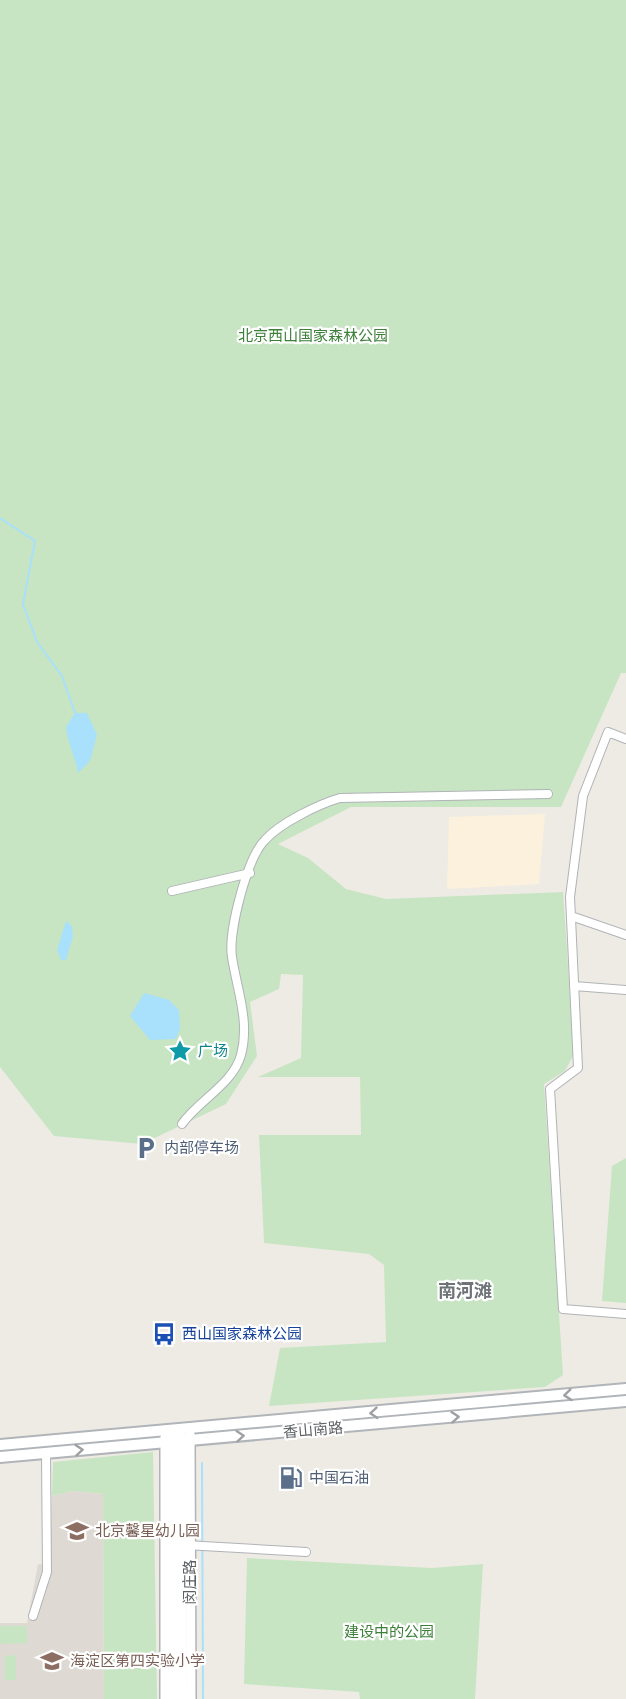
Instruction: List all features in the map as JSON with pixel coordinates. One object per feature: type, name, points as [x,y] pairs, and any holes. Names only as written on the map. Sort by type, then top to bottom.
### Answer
[{"type":"main road","name":"香山南路","points":[[0,1457],[626,1389]]},
{"type":"main road","name":"香山南路","points":[[0,1445],[177,1436],[626,1401]]},
{"type":"main road","name":"闵庄路","points":[[177,1436],[186,1545],[182,1699]]},
{"type":"main road","name":"闵庄路","points":[[173,1699],[177,1436]]},
{"type":"street","points":[[626,739],[608,732],[583,796],[570,897],[578,1068],[550,1089],[563,1309],[626,1314]]},
{"type":"street","points":[[182,1124],[192,1110],[224,1083],[240,1059],[245,1036],[244,1015],[230,937],[234,916],[263,841],[273,832],[325,802],[340,798],[548,794]]},
{"type":"street","points":[[172,891],[249,873]]},
{"type":"street","points":[[571,916],[626,935]]},
{"type":"street","points":[[574,986],[626,990]]},
{"type":"street","name":"闵庄路","points":[[165,1699],[177,1436]]},
{"type":"street","points":[[33,1616],[47,1572],[46,1453]]},
{"type":"street","points":[[186,1545],[306,1552]]},
{"type":"street","name":"闵庄路","points":[[186,1545],[191,1699]]},
{"type":"shaded area","points":[[545,814],[539,884],[447,889],[449,817]]},
{"type":"shaded area","name":"海淀区第四实验小学","points":[[73,1491],[103,1494],[104,1699],[0,1699],[0,1623],[27,1623],[38,1564],[50,1566],[52,1496]]},
{"type":"green space","name":"北京西山国家森林公园","points":[[0,0],[626,0],[626,673],[621,673],[561,807],[351,807],[278,844],[308,858],[346,889],[386,899],[563,892],[574,1054],[565,1071],[544,1084],[563,1375],[545,1387],[269,1406],[280,1348],[386,1342],[384,1265],[369,1254],[264,1243],[259,1135],[361,1135],[360,1077],[258,1077],[301,1058],[303,975],[281,974],[279,989],[250,1002],[257,1056],[226,1104],[142,1144],[54,1136],[0,1067]]},
{"type":"green space","points":[[626,1158],[626,1303],[602,1301],[612,1166]]},
{"type":"green space","points":[[153,1452],[157,1699],[104,1699],[103,1494],[73,1491],[52,1496],[53,1462]]},
{"type":"green space","name":"建设中的公园","points":[[247,1558],[432,1568],[483,1564],[475,1699],[360,1699],[359,1692],[244,1684]]},
{"type":"green space","points":[[0,1626],[27,1626],[27,1643],[0,1644]]},
{"type":"green space","points":[[16,1655],[16,1680],[5,1680],[5,1656]]},
{"type":"water","points":[[75,713],[87,713],[97,735],[90,761],[78,773],[66,727]]},
{"type":"water","points":[[66,921],[72,926],[73,936],[66,960],[61,960],[57,950]]},
{"type":"water","points":[[144,993],[169,1000],[179,1010],[180,1029],[176,1039],[150,1040],[130,1016]]},
{"type":"waterway","points":[[0,518],[35,541],[23,604],[37,642],[62,676],[75,713]]},
{"type":"waterway","points":[[202,1463],[203,1699]]},
{"type":"place","name":"广场","points":[[180,1051]]},
{"type":"place","name":"内部停车场","points":[[146,1148]]},
{"type":"place","name":"西山国家森林公园","points":[[164,1334]]},
{"type":"place","name":"中国石油","points":[[291,1478]]},
{"type":"place","name":"北京馨星幼儿园","points":[[77,1531]]},
{"type":"place","name":"海淀区第四实验小学","points":[[52,1661]]},
{"type":"district","name":"南河滩","points":[[465,1291]]}]
